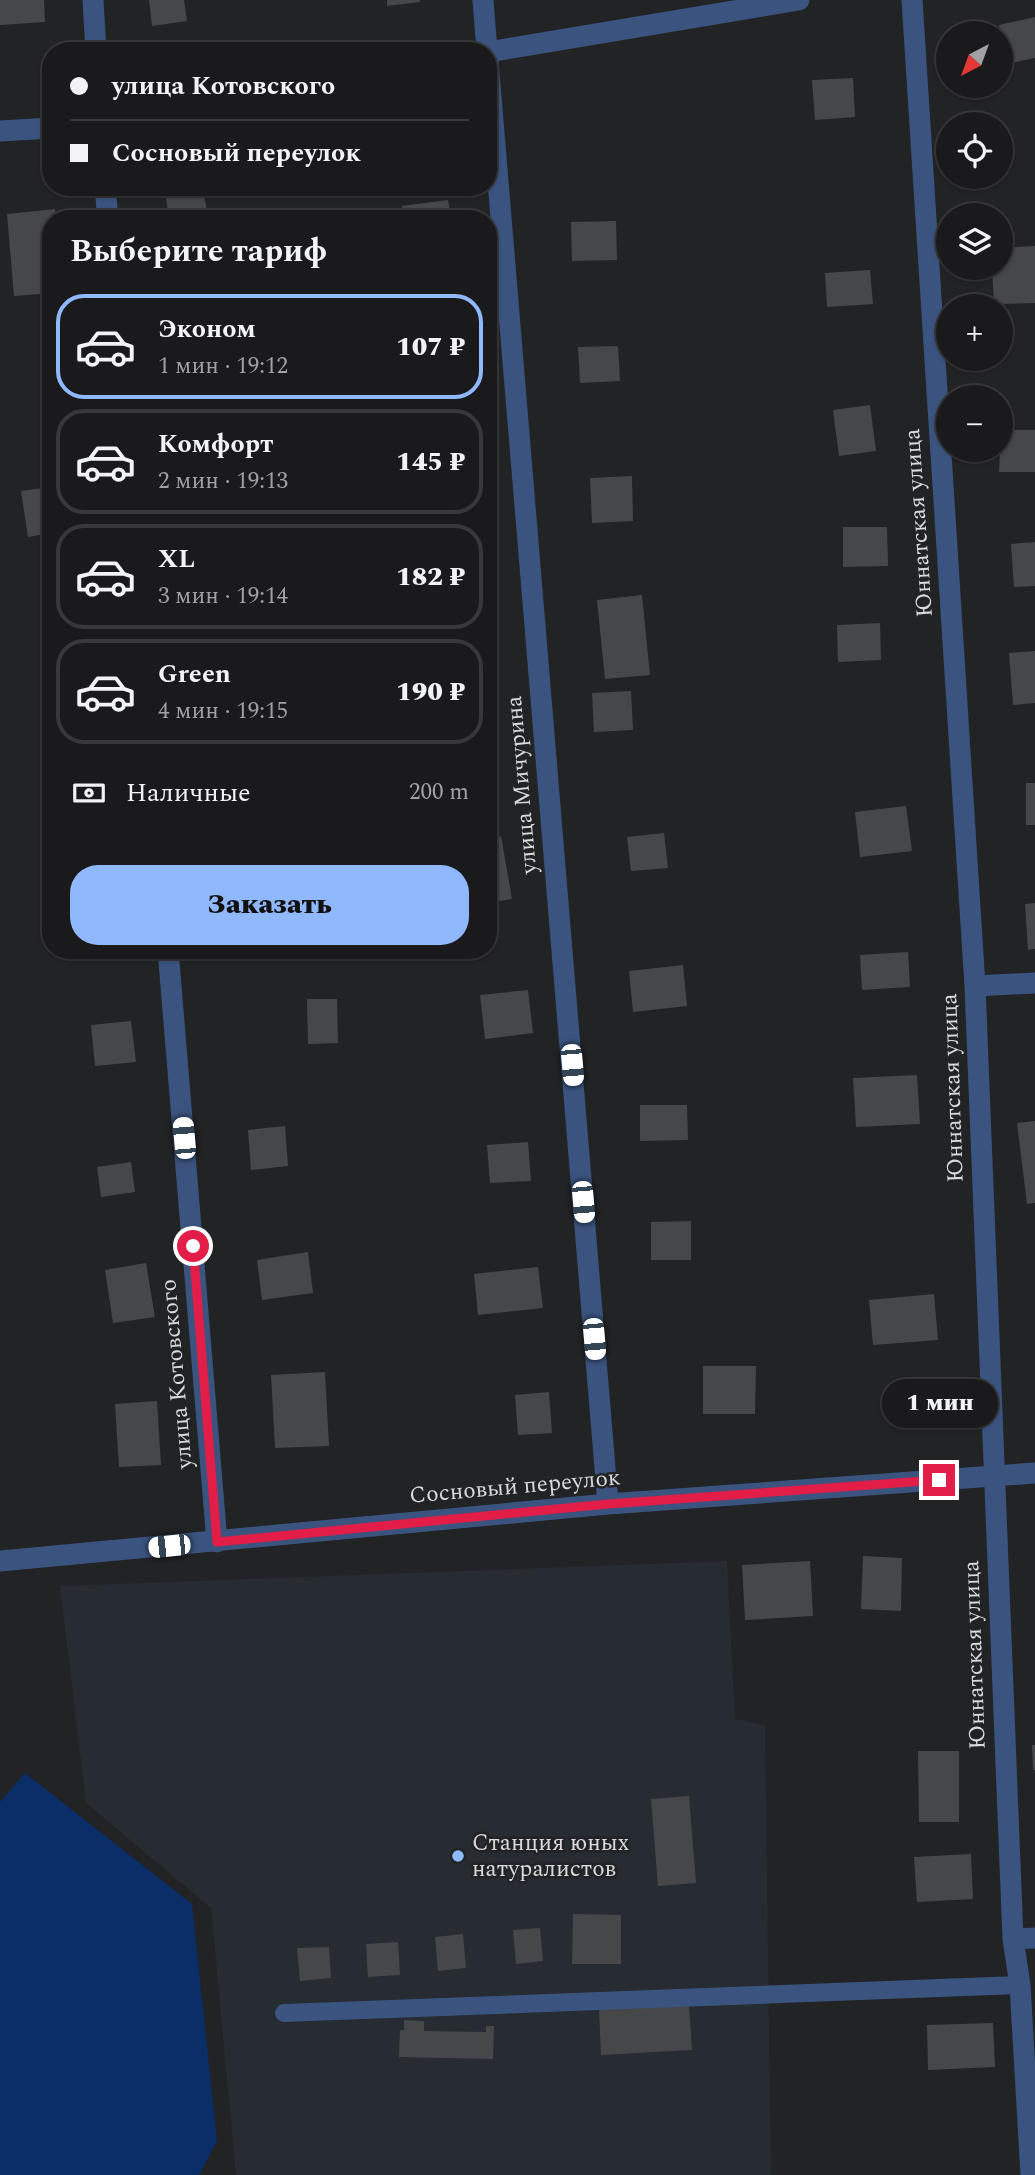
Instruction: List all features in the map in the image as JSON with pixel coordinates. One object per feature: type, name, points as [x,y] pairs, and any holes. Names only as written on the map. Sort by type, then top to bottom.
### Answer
[{"type":"street","points":[[93,0],[95,42]]},
{"type":"street","points":[[483,0],[487,42]]},
{"type":"street","points":[[497,50],[799,0]]},
{"type":"street","name":"Юннатская улица","points":[[912,0],[975,986],[1013,1939],[1020,1985],[1031,2175]]},
{"type":"street","points":[[0,131],[42,129]]},
{"type":"street","name":"улица Мичурина","points":[[497,169],[608,1504]]},
{"type":"street","name":"улица Котовского","points":[[169,959],[217,1542]]},
{"type":"street","points":[[975,986],[1035,983]]},
{"type":"street","name":"Сосновый переулок","points":[[0,1561],[608,1504],[1035,1473]]},
{"type":"street","points":[[0,1580],[22,1560]]},
{"type":"street","points":[[1013,1939],[1035,1938]]},
{"type":"lane","points":[[284,2013],[1020,1985]]},
{"type":"shaded area","name":"Станция юных натуралистов","points":[[727,1561],[735,1719],[765,1725],[771,2175],[236,2175],[211,1908],[86,1803],[60,1586]]},
{"type":"shaded area","points":[[25,1773],[192,1904],[217,2141],[199,2175],[0,2175],[0,1802]]},
{"type":"building","points":[[0,0],[44,0],[45,22],[0,25]]},
{"type":"building","points":[[149,0],[184,0],[187,21],[152,26]]},
{"type":"building","points":[[387,0],[420,0],[420,2],[387,6]]},
{"type":"building","points":[[1035,17],[1035,58],[1013,63],[1013,22]]},
{"type":"building","points":[[853,78],[855,117],[815,120],[812,80]]},
{"type":"building","points":[[204,196],[207,210],[168,210],[166,198]]},
{"type":"building","points":[[448,200],[450,210],[403,210],[402,206]]},
{"type":"building","points":[[42,210],[42,294],[14,296],[7,214]]},
{"type":"building","points":[[616,221],[617,260],[572,261],[571,222]]},
{"type":"building","points":[[1035,246],[1035,303],[1013,304],[1013,294],[993,294],[993,280],[1013,280],[1013,247]]},
{"type":"building","points":[[870,270],[873,304],[827,307],[825,273]]},
{"type":"building","points":[[618,346],[620,381],[580,383],[578,347]]},
{"type":"building","points":[[870,405],[876,451],[839,456],[833,410]]},
{"type":"building","points":[[1013,430],[1035,430],[1035,472],[999,472],[999,462],[1013,462]]},
{"type":"building","points":[[632,476],[633,521],[592,523],[590,478]]},
{"type":"building","points":[[42,488],[42,535],[28,537],[21,491]]},
{"type":"building","points":[[843,527],[887,527],[888,566],[843,567]]},
{"type":"building","points":[[1035,542],[1035,586],[1014,587],[1011,544]]},
{"type":"building","points":[[642,595],[650,675],[605,679],[597,600]]},
{"type":"building","points":[[880,623],[881,660],[838,662],[837,625]]},
{"type":"building","points":[[1035,651],[1035,703],[1013,705],[1009,653]]},
{"type":"building","points":[[631,691],[633,730],[594,732],[592,693]]},
{"type":"building","points":[[1026,783],[1035,783],[1035,825],[1026,825]]},
{"type":"building","points":[[906,806],[912,851],[860,857],[855,812]]},
{"type":"building","points":[[664,833],[668,868],[631,871],[627,837]]},
{"type":"building","points":[[501,836],[512,899],[497,902],[497,837]]},
{"type":"building","points":[[1035,903],[1035,949],[1028,950],[1025,904]]},
{"type":"building","points":[[908,952],[910,987],[862,990],[860,955]]},
{"type":"building","points":[[683,965],[687,1006],[633,1012],[629,971]]},
{"type":"building","points":[[528,990],[533,1033],[485,1039],[480,995]]},
{"type":"building","points":[[307,999],[337,999],[338,1043],[308,1044]]},
{"type":"building","points":[[131,1021],[136,1062],[95,1066],[91,1025]]},
{"type":"building","points":[[917,1075],[920,1124],[856,1127],[853,1078]]},
{"type":"building","points":[[640,1105],[687,1105],[688,1140],[640,1141]]},
{"type":"building","points":[[1035,1121],[1035,1203],[1027,1204],[1017,1123]]},
{"type":"building","points":[[285,1126],[288,1166],[251,1170],[248,1130]]},
{"type":"building","points":[[528,1142],[531,1181],[490,1183],[487,1145]]},
{"type":"building","points":[[131,1162],[135,1192],[101,1197],[97,1167]]},
{"type":"building","points":[[691,1221],[691,1260],[651,1260],[651,1222]]},
{"type":"building","points":[[308,1252],[313,1293],[262,1300],[257,1260]]},
{"type":"building","points":[[146,1263],[155,1317],[113,1323],[105,1270]]},
{"type":"building","points":[[538,1267],[543,1308],[478,1315],[474,1274]]},
{"type":"building","points":[[934,1294],[938,1340],[873,1345],[869,1300]]},
{"type":"building","points":[[703,1366],[756,1366],[755,1414],[703,1414]]},
{"type":"building","points":[[325,1372],[329,1446],[275,1448],[271,1375]]},
{"type":"building","points":[[549,1392],[552,1433],[518,1435],[515,1395]]},
{"type":"building","points":[[157,1401],[161,1465],[119,1467],[115,1404]]},
{"type":"building","points":[[863,1556],[902,1558],[901,1611],[861,1609]]},
{"type":"building","points":[[810,1561],[813,1616],[745,1620],[742,1565]]},
{"type":"building","points":[[1032,1745],[1035,1745],[1035,1770],[1033,1770]]},
{"type":"building","points":[[918,1751],[959,1751],[959,1822],[919,1822]]},
{"type":"building","points":[[689,1796],[696,1883],[658,1886],[651,1799]]},
{"type":"building","points":[[971,1854],[973,1899],[917,1902],[914,1857]]},
{"type":"building","points":[[573,1914],[621,1915],[621,1964],[572,1964]]},
{"type":"building","points":[[540,1928],[543,1961],[516,1964],[513,1930]]},
{"type":"building","points":[[463,1934],[466,1968],[438,1971],[435,1937]]},
{"type":"building","points":[[398,1942],[400,1975],[368,1977],[366,1944]]},
{"type":"building","points":[[329,1947],[331,1978],[300,1981],[297,1948]]},
{"type":"building","points":[[689,2004],[692,2050],[601,2055],[599,2008]]},
{"type":"building","points":[[404,2020],[424,2021],[424,2031],[486,2032],[486,2026],[494,2026],[493,2059],[399,2057],[400,2030],[404,2030]]},
{"type":"building","points":[[993,2023],[995,2067],[928,2070],[927,2025]]},
{"type":"place","name":"Станция юных натуралистов","points":[[458,1856]]},
{"type":"route","points":[[193,1246],[217,1542],[608,1504],[939,1480]]}]
